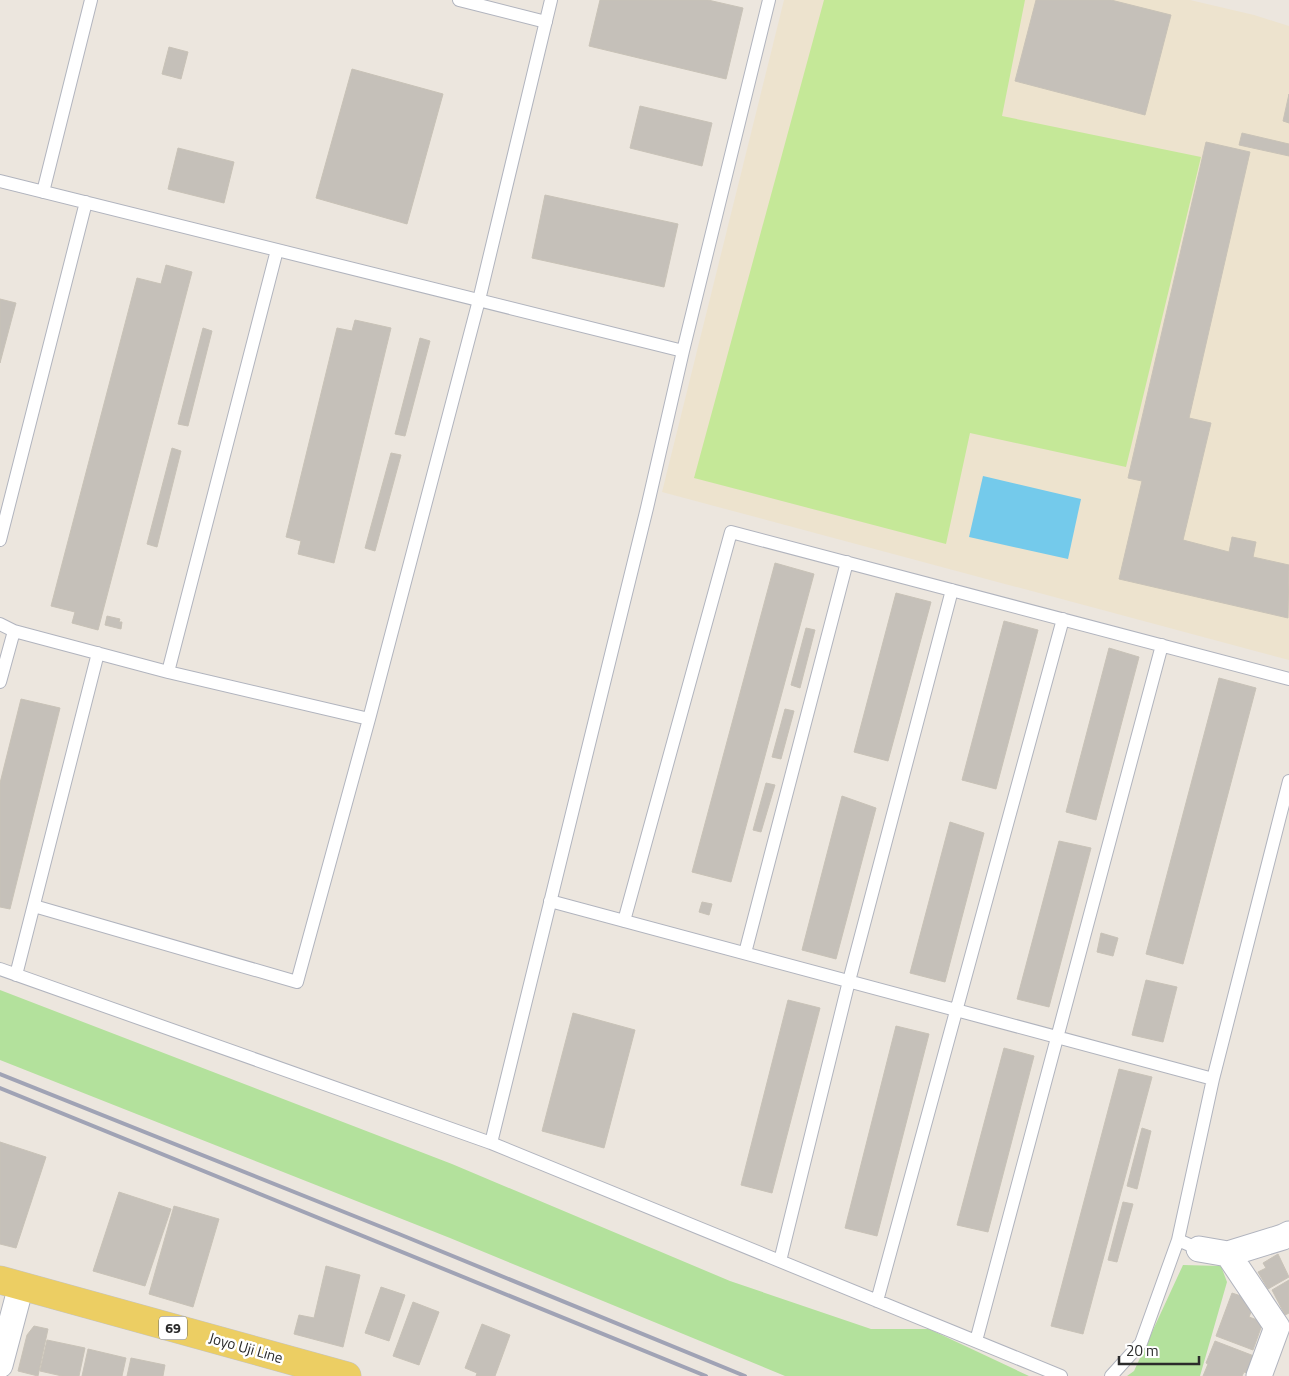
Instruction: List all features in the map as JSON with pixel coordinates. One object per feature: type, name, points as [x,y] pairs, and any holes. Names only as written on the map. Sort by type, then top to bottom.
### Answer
[{"type":"main road","name":"Joyo Uji Line","points":[[11,1283],[347,1376]]},
{"type":"street","points":[[1189,1244],[1228,1254],[1289,1234]]},
{"type":"street","points":[[1228,1254],[1277,1327],[1259,1376]]},
{"type":"street","points":[[0,1365],[11,1283]]},
{"type":"lane","points":[[43,192],[92,0]]},
{"type":"lane","points":[[460,0],[546,22]]},
{"type":"lane","points":[[34,906],[297,982],[369,719],[479,300],[551,0]]},
{"type":"lane","points":[[490,1142],[647,508],[683,351],[769,0]]},
{"type":"lane","points":[[0,181],[683,351]]},
{"type":"lane","points":[[0,540],[86,202]]},
{"type":"lane","points":[[168,672],[277,250]]},
{"type":"lane","points":[[624,921],[731,532],[1289,679]]},
{"type":"lane","points":[[745,953],[847,562]]},
{"type":"lane","points":[[780,1261],[849,981],[952,590]]},
{"type":"lane","points":[[877,1301],[958,1010],[1063,619]]},
{"type":"lane","points":[[0,624],[14,631],[168,672],[369,719]]},
{"type":"lane","points":[[0,682],[14,631]]},
{"type":"lane","points":[[976,1341],[1162,645]]},
{"type":"lane","points":[[16,975],[98,653]]},
{"type":"lane","points":[[1111,1376],[1141,1343],[1189,1244],[1213,1079],[1289,781]]},
{"type":"lane","points":[[550,901],[1213,1079]]},
{"type":"lane","points":[[0,969],[490,1142],[1061,1376]]},
{"type":"shaded area","points":[[784,0],[1190,0],[1254,15],[1289,26],[1289,660],[662,492]]},
{"type":"green space","points":[[824,0],[1025,0],[1002,116],[1201,157],[1126,467],[970,433],[946,544],[694,478]]},
{"type":"green space","points":[[0,990],[452,1164],[730,1281],[871,1329],[929,1329],[1029,1376],[785,1376],[450,1238],[0,1060]]},
{"type":"green space","points":[[1183,1265],[1221,1266],[1227,1282],[1200,1376],[1127,1376],[1134,1371]]},
{"type":"water","points":[[983,476],[1081,499],[1068,559],[969,537]]},
{"type":"building","points":[[600,0],[708,0],[743,8],[726,79],[589,46]]},
{"type":"building","points":[[1036,0],[1111,0],[1171,15],[1145,115],[1015,81]]},
{"type":"building","points":[[169,47],[188,52],[181,79],[162,74]]},
{"type":"building","points":[[352,69],[443,94],[407,224],[316,198]]},
{"type":"building","points":[[1289,94],[1289,123],[1283,121]]},
{"type":"building","points":[[640,106],[712,123],[702,166],[630,148]]},
{"type":"building","points":[[1242,133],[1289,144],[1289,156],[1239,145]]},
{"type":"building","points":[[1206,142],[1250,152],[1189,418],[1211,423],[1183,540],[1229,552],[1232,537],[1256,542],[1253,557],[1289,565],[1288,618],[1119,579],[1142,481],[1128,478]]},
{"type":"building","points":[[178,148],[234,162],[224,203],[168,189]]},
{"type":"building","points":[[545,195],[678,224],[664,287],[532,258]]},
{"type":"building","points":[[166,265],[192,272],[98,630],[72,623],[75,612],[51,606],[137,278],[161,284]]},
{"type":"building","points":[[0,299],[16,303],[0,363]]},
{"type":"building","points":[[355,320],[391,328],[334,563],[298,554],[301,541],[286,537],[337,328],[352,331]]},
{"type":"building","points":[[203,328],[212,331],[188,426],[178,424]]},
{"type":"building","points":[[420,338],[430,341],[405,436],[395,434]]},
{"type":"building","points":[[172,448],[181,451],[157,547],[147,544]]},
{"type":"building","points":[[391,453],[401,455],[375,551],[365,548]]},
{"type":"building","points":[[775,563],[814,574],[731,882],[692,872]]},
{"type":"building","points":[[896,593],[931,602],[888,761],[854,752]]},
{"type":"building","points":[[107,616],[120,619],[119,622],[122,622],[121,629],[105,625]]},
{"type":"building","points":[[1004,621],[1038,630],[996,789],[962,780]]},
{"type":"building","points":[[806,628],[815,630],[800,688],[791,685]]},
{"type":"building","points":[[1109,648],[1139,657],[1096,820],[1066,812]]},
{"type":"building","points":[[1219,678],[1256,688],[1183,964],[1146,954]]},
{"type":"building","points":[[21,699],[60,708],[10,909],[0,907],[0,783]]},
{"type":"building","points":[[785,709],[794,711],[781,759],[772,757]]},
{"type":"building","points":[[766,783],[775,785],[761,832],[753,830]]},
{"type":"building","points":[[842,796],[876,808],[836,959],[802,950]]},
{"type":"building","points":[[950,822],[984,833],[945,982],[910,973]]},
{"type":"building","points":[[1059,841],[1091,848],[1049,1007],[1017,999]]},
{"type":"building","points":[[702,902],[712,904],[709,915],[699,912]]},
{"type":"building","points":[[1101,933],[1118,938],[1113,956],[1097,952]]},
{"type":"building","points":[[1146,980],[1177,987],[1163,1042],[1132,1035]]},
{"type":"building","points":[[788,1000],[820,1008],[772,1193],[741,1185]]},
{"type":"building","points":[[573,1013],[635,1030],[604,1148],[542,1131]]},
{"type":"building","points":[[896,1026],[929,1034],[877,1236],[845,1228]]},
{"type":"building","points":[[1004,1048],[1034,1056],[988,1232],[957,1225]]},
{"type":"building","points":[[1119,1069],[1152,1077],[1083,1334],[1051,1326]]},
{"type":"building","points":[[1142,1128],[1151,1131],[1137,1189],[1127,1186]]},
{"type":"building","points":[[0,1142],[46,1157],[16,1248],[0,1244]]},
{"type":"building","points":[[119,1192],[171,1209],[145,1286],[93,1271]]},
{"type":"building","points":[[1123,1202],[1133,1204],[1117,1262],[1108,1260]]},
{"type":"building","points":[[174,1206],[219,1219],[193,1307],[149,1294]]},
{"type":"building","points":[[1278,1254],[1289,1277],[1268,1289],[1258,1272],[1266,1268],[1263,1263]]},
{"type":"building","points":[[326,1266],[360,1275],[343,1347],[294,1334],[299,1315],[314,1318]]},
{"type":"building","points":[[1289,1280],[1289,1313],[1285,1315],[1272,1290]]},
{"type":"building","points":[[381,1287],[405,1295],[389,1341],[365,1333]]},
{"type":"building","points":[[1232,1293],[1247,1298],[1245,1304],[1253,1307],[1249,1317],[1263,1322],[1253,1350],[1216,1336]]},
{"type":"building","points":[[413,1302],[439,1312],[419,1365],[393,1356]]},
{"type":"building","points":[[482,1324],[510,1335],[495,1376],[476,1376],[477,1373],[465,1368]]},
{"type":"building","points":[[34,1326],[48,1329],[38,1376],[18,1371],[27,1335]]},
{"type":"building","points":[[47,1340],[85,1348],[79,1376],[62,1376],[40,1371]]},
{"type":"building","points":[[1215,1341],[1254,1356],[1247,1373],[1244,1372],[1242,1376],[1203,1376]]},
{"type":"building","points":[[88,1349],[126,1358],[122,1376],[82,1376]]},
{"type":"building","points":[[131,1358],[165,1365],[163,1376],[127,1376]]},
{"type":"railway","points":[[0,1074],[399,1234],[745,1376]]},
{"type":"railway","points":[[0,1088],[706,1376]]}]
